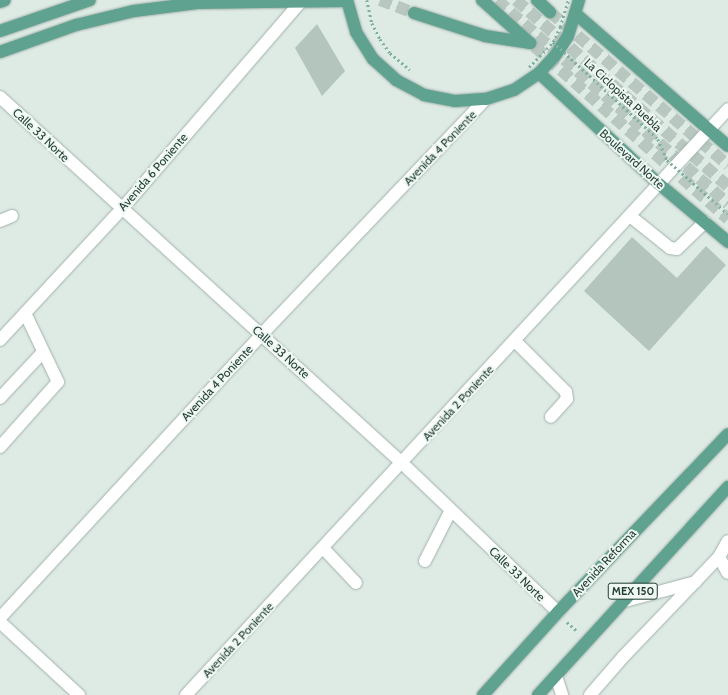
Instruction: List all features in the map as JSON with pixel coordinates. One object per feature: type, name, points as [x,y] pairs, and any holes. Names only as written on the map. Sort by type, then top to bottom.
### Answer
[{"type":"main road","points":[[0,2],[5,0]]},
{"type":"main road","points":[[0,31],[90,0]]},
{"type":"main road","points":[[414,13],[485,36],[532,44],[482,0]]},
{"type":"main road","points":[[537,0],[551,6]]},
{"type":"main road","points":[[0,52],[76,25],[134,11],[197,3],[347,1],[356,32],[373,59],[396,80],[424,95],[455,101],[486,99],[514,90],[539,73],[555,56],[568,36],[576,14],[579,0]]},
{"type":"main road","points":[[576,14],[728,146]]},
{"type":"main road","name":"Boulevard Norte","points":[[539,73],[659,184],[728,242]]},
{"type":"main road","name":"Avenida Reforma","points":[[483,695],[558,612],[728,434]]},
{"type":"main road","name":"MEX 150","points":[[538,695],[728,487]]},
{"type":"street","name":"Avenida 6 Poniente","points":[[0,340],[121,210],[301,1]]},
{"type":"street","name":"Calle 33 Norte","points":[[0,97],[121,210],[262,334],[402,463],[558,612]]},
{"type":"street","name":"Avenida 4 Poniente","points":[[0,618],[262,334],[486,99]]},
{"type":"street","name":"Avenida 2 Poniente","points":[[186,695],[728,109]]},
{"type":"street","points":[[0,221],[12,216]]},
{"type":"street","points":[[630,216],[670,248],[677,249],[705,222]]},
{"type":"street","points":[[0,447],[58,382],[25,313]]},
{"type":"street","points":[[515,341],[566,392],[567,399],[551,417]]},
{"type":"street","points":[[0,398],[43,352]]},
{"type":"street","points":[[425,561],[451,510]]},
{"type":"street","points":[[590,695],[622,657],[719,557],[728,541]]},
{"type":"street","points":[[323,548],[356,583]]},
{"type":"street","points":[[719,557],[728,573]]},
{"type":"street","points":[[624,601],[696,582]]},
{"type":"street","points":[[0,622],[79,695]]},
{"type":"street","points":[[556,676],[562,695]]},
{"type":"path","points":[[367,0],[372,23],[380,38],[398,61],[416,74]]},
{"type":"path","points":[[525,70],[542,56],[553,42],[560,27],[568,0]]},
{"type":"path","name":"La Ciclopista Puebla","points":[[553,42],[658,139],[667,160],[728,214]]},
{"type":"path","points":[[558,612],[587,641]]},
{"type":"building","points":[[317,24],[345,71],[322,96],[295,48]]},
{"type":"building","points":[[632,237],[677,278],[706,246],[726,265],[649,351],[584,291]]},
{"type":"tunnel","points":[[380,0],[414,13]]},
{"type":"tunnel","points":[[497,0],[728,204]]},
{"type":"tunnel","points":[[516,0],[728,186]]},
{"type":"tunnel","points":[[550,12],[728,165]]},
{"type":"tunnel","points":[[534,46],[728,219]]}]
